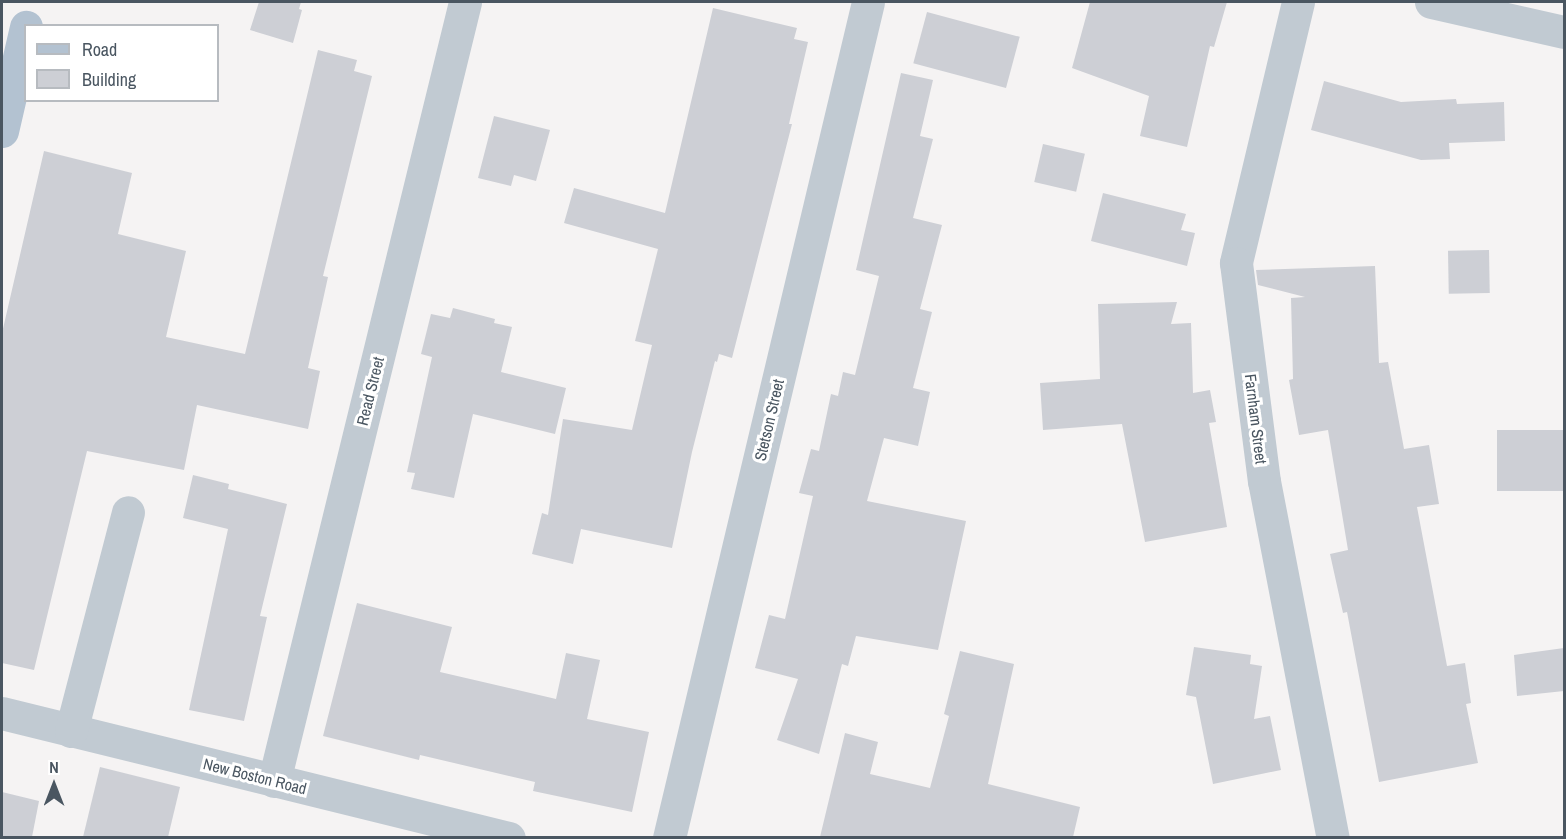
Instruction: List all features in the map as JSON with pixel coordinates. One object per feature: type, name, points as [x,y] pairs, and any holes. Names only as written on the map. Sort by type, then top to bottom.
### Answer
[{"type":"main road","points":[[26,24],[31,2]]},
{"type":"main road","points":[[2,131],[24,35]]},
{"type":"street","name":"Read Street","points":[[274,781],[465,2]]},
{"type":"street","name":"Stetson Street","points":[[669,837],[868,2]]},
{"type":"street","name":"Farnham Street","points":[[1298,2],[1236,263],[1264,481],[1334,837]]},
{"type":"street","points":[[1431,2],[1564,32]]},
{"type":"street","points":[[71,731],[128,512]]},
{"type":"street","name":"New Boston Road","points":[[2,713],[509,837]]},
{"type":"building","points":[[259,2],[301,2],[299,9],[302,10],[293,43],[250,30]]},
{"type":"building","points":[[1090,2],[1227,2],[1214,47],[1210,46],[1187,147],[1140,136],[1149,96],[1072,68]]},
{"type":"building","points":[[713,8],[797,28],[794,39],[808,42],[789,124],[792,124],[732,358],[719,354],[717,362],[715,361],[692,452],[672,548],[581,529],[573,564],[532,554],[542,513],[548,515],[563,419],[632,430],[652,345],[635,341],[658,249],[564,223],[574,188],[665,213]]},
{"type":"building","points":[[927,12],[1020,37],[1006,88],[913,63]]},
{"type":"building","points":[[318,50],[357,60],[354,71],[372,76],[323,276],[328,277],[308,368],[320,371],[308,429],[197,405],[184,470],[87,451],[34,670],[2,663],[2,333],[44,151],[132,173],[118,234],[186,251],[166,337],[245,354]]},
{"type":"building","points":[[901,73],[933,80],[920,136],[933,139],[913,218],[942,225],[920,309],[932,312],[913,388],[930,392],[918,446],[884,438],[867,501],[966,521],[938,650],[856,636],[848,666],[842,664],[819,754],[777,740],[798,679],[755,668],[769,615],[785,619],[813,496],[799,493],[811,449],[819,451],[831,394],[838,396],[843,372],[855,375],[879,276],[856,270]]},
{"type":"building","points":[[1324,81],[1401,102],[1456,99],[1457,104],[1504,102],[1505,141],[1449,143],[1450,159],[1421,160],[1311,130]]},
{"type":"building","points":[[494,116],[550,130],[536,181],[514,175],[511,186],[478,178]]},
{"type":"building","points":[[1043,144],[1085,154],[1076,192],[1034,182]]},
{"type":"building","points":[[1103,193],[1186,214],[1181,230],[1195,233],[1187,266],[1091,241]]},
{"type":"building","points":[[1489,250],[1490,293],[1449,294],[1448,251]]},
{"type":"building","points":[[1375,266],[1379,363],[1388,362],[1404,449],[1429,445],[1439,504],[1417,507],[1447,666],[1465,663],[1471,703],[1466,704],[1478,763],[1379,782],[1347,612],[1343,613],[1330,554],[1348,550],[1328,430],[1299,435],[1289,380],[1293,379],[1291,298],[1305,297],[1258,285],[1256,270]]},
{"type":"building","points":[[1177,302],[1171,324],[1191,323],[1193,393],[1210,390],[1216,422],[1209,423],[1227,527],[1145,542],[1122,424],[1043,430],[1040,383],[1100,379],[1098,304]]},
{"type":"building","points":[[453,308],[495,319],[494,323],[512,327],[501,372],[566,388],[555,434],[473,414],[454,498],[411,489],[415,473],[407,472],[432,357],[421,354],[431,314],[450,318]]},
{"type":"building","points":[[1497,430],[1564,430],[1564,491],[1497,491]]},
{"type":"building","points":[[193,475],[229,484],[228,489],[287,504],[260,616],[267,617],[244,721],[189,710],[228,529],[183,518]]},
{"type":"building","points":[[357,603],[452,627],[440,672],[556,699],[566,653],[600,660],[587,719],[649,732],[632,812],[533,791],[535,782],[420,755],[419,760],[323,736]]},
{"type":"building","points":[[1194,647],[1251,655],[1250,664],[1262,666],[1254,719],[1270,716],[1281,770],[1213,784],[1196,697],[1186,695]]},
{"type":"building","points":[[1564,648],[1564,691],[1517,696],[1514,655]]},
{"type":"building","points":[[960,651],[1014,664],[988,784],[1080,807],[1073,837],[820,837],[845,733],[878,742],[870,774],[930,788],[949,716],[944,714]]},
{"type":"building","points":[[100,767],[180,787],[168,837],[83,837]]},
{"type":"building","points":[[2,792],[39,801],[32,837],[2,837]]}]
